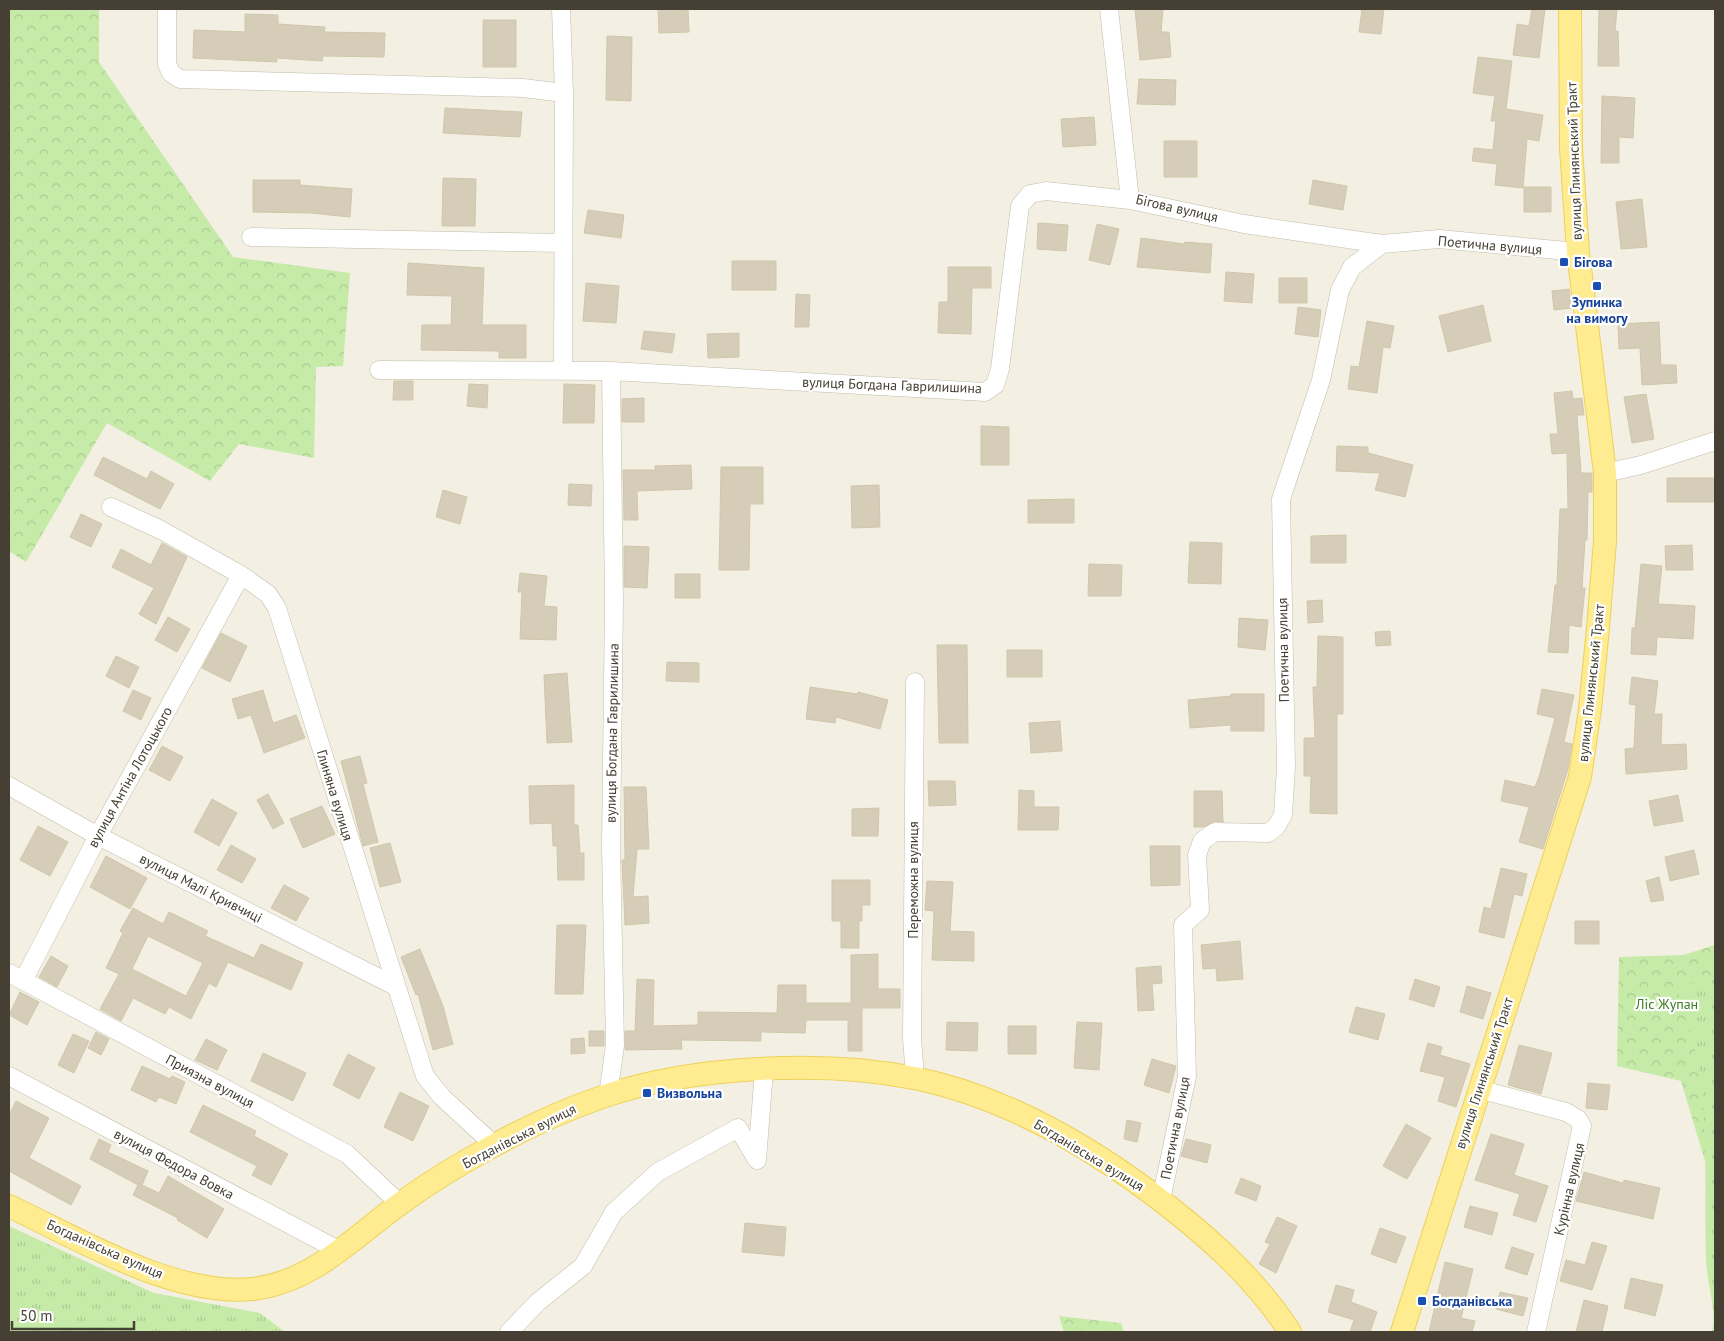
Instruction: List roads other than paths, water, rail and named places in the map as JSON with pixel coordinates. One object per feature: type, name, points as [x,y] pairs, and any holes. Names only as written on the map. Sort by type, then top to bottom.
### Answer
[{"type":"main road","name":"вулиця Глинянський Тракт","points":[[1402,1332],[1478,1089],[1580,777],[1590,709],[1604,541],[1605,472],[1578,252],[1571,148],[1570,9]]},
{"type":"main road","name":"Богданівська вулиця","points":[[9,1206],[141,1268],[186,1283],[222,1290],[253,1288],[276,1284],[309,1271],[340,1251],[400,1204],[448,1172],[494,1145],[559,1113],[608,1095],[697,1076],[764,1070],[839,1070],[914,1078],[976,1097],[1036,1122],[1122,1172],[1161,1200],[1211,1241],[1252,1284],[1290,1332]]},
{"type":"street","points":[[167,9],[167,64],[171,73],[180,79],[523,88],[564,93]]},
{"type":"street","points":[[560,9],[564,93],[563,371]]},
{"type":"street","name":"Бігова вулиця","points":[[1109,9],[1130,200],[1244,224],[1382,244]]},
{"type":"street","name":"вулиця Богдана Гаврилишина","points":[[379,370],[611,371],[985,392],[996,385],[1000,369],[1020,206],[1030,194],[1046,191],[1130,200]]},
{"type":"street","points":[[251,237],[562,243]]},
{"type":"street","name":"Поетична вулиця","points":[[1161,1200],[1187,1076],[1183,925],[1200,910],[1197,854],[1202,841],[1215,832],[1268,832],[1276,827],[1284,815],[1286,767],[1281,500],[1321,380],[1340,290],[1352,267],[1382,244],[1439,239],[1578,252]]},
{"type":"street","name":"вулиця Богдана Гаврилишина","points":[[608,1095],[615,1045],[611,846],[614,600],[611,371]]},
{"type":"street","points":[[1605,472],[1641,465],[1715,441]]},
{"type":"street","name":"Глиняна вулиця","points":[[111,507],[162,530],[241,575],[268,594],[277,608],[425,1076],[442,1097],[494,1145]]},
{"type":"street","name":"вулиця Антіна Лотоцького","points":[[16,977],[98,836],[241,575]]},
{"type":"street","name":"Переможна вулиця","points":[[914,1078],[912,1029],[915,682]]},
{"type":"street","name":"вулиця Малі Кривчиці","points":[[9,786],[98,836],[396,986]]},
{"type":"street","name":"Приязна вулиця","points":[[16,977],[347,1154],[400,1204]]},
{"type":"street","points":[[509,1332],[538,1302],[583,1266],[614,1212],[658,1172],[738,1128],[757,1160],[764,1070]]},
{"type":"street","name":"вулиця Федора Вовка","points":[[9,1076],[340,1251]]},
{"type":"street","name":"Курінна вулиця","points":[[1478,1089],[1566,1112],[1578,1119],[1582,1126],[1536,1332]]},
{"type":"place","name":"Бігова","points":[[1564,262]]},
{"type":"place","name":"Зупинка на вимогу","points":[[1597,286]]},
{"type":"place","name":"Визвольна","points":[[647,1093]]},
{"type":"place","name":"Богданівська","points":[[1422,1301]]},
{"type":"park label","name":"Ліс Жупан","points":[[1667,1004]]}]
